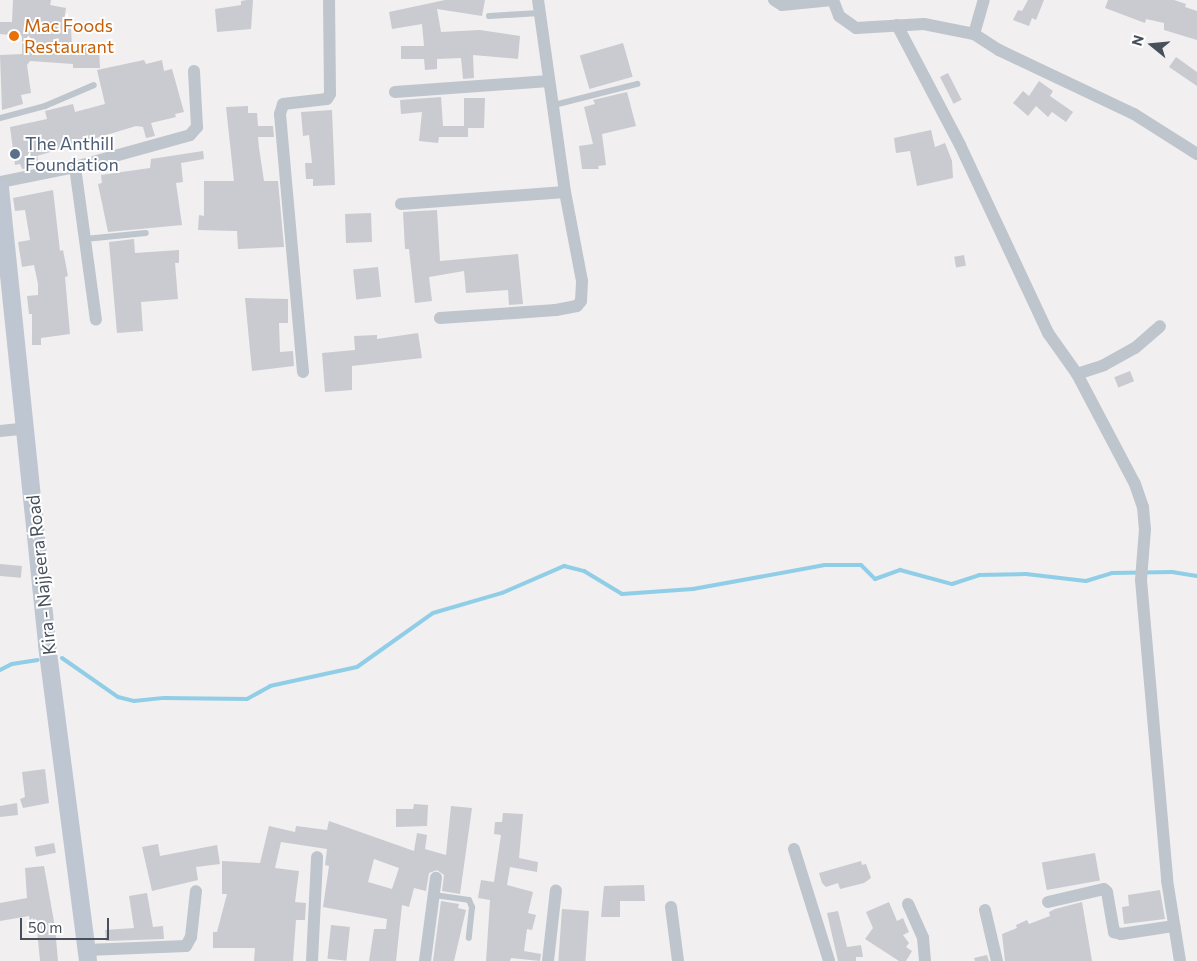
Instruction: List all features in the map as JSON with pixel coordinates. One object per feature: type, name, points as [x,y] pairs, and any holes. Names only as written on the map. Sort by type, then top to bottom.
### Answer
[{"type":"main road","name":"Kira - Najjeera Road","points":[[0,188],[47,645],[87,955]]},
{"type":"street","points":[[303,372],[280,114],[284,104],[327,99],[330,94],[329,0]]},
{"type":"street","points":[[774,0],[782,5],[833,0],[839,16],[856,28],[878,29],[897,25],[924,24],[974,34],[999,50],[1141,118],[1197,154]]},
{"type":"street","points":[[974,34],[984,0]]},
{"type":"street","points":[[440,318],[577,306],[582,296],[582,281],[565,192],[539,6]]},
{"type":"street","points":[[897,25],[964,154],[1048,333],[1077,374],[1135,484],[1143,507],[1145,529],[1141,580],[1167,880],[1180,961]]},
{"type":"street","points":[[0,182],[74,167],[190,135],[197,127],[194,71]]},
{"type":"street","points":[[395,92],[549,81]]},
{"type":"street","points":[[74,167],[96,320]]},
{"type":"street","points":[[401,204],[565,192]]},
{"type":"street","points":[[1077,374],[1104,365],[1127,352],[1160,326]]},
{"type":"street","points":[[0,431],[26,428]]},
{"type":"street","points":[[794,849],[829,961]]},
{"type":"street","points":[[312,961],[317,857]]},
{"type":"street","points":[[425,961],[436,878]]},
{"type":"street","points":[[1048,902],[1104,889],[1107,892],[1114,932],[1121,934],[1174,926]]},
{"type":"street","points":[[548,961],[556,890]]},
{"type":"street","points":[[87,955],[186,946],[191,937],[196,891]]},
{"type":"street","points":[[908,904],[923,938],[925,961]]},
{"type":"street","points":[[671,907],[678,961]]},
{"type":"street","points":[[985,910],[997,961]]},
{"type":"lane","points":[[489,16],[539,6]]},
{"type":"lane","points":[[554,105],[637,84]]},
{"type":"lane","points":[[0,118],[45,106],[94,85]]},
{"type":"lane","points":[[85,239],[146,233]]},
{"type":"lane","points":[[434,895],[469,900],[472,907],[469,938]]},
{"type":"building","points":[[13,0],[51,0],[50,5],[66,8],[63,27],[71,29],[72,46],[99,45],[100,68],[73,68],[73,64],[30,61],[27,65],[31,93],[21,95],[23,104],[2,110],[0,55],[22,54],[22,36],[0,34],[0,22],[12,22]]},
{"type":"building","points":[[253,0],[251,29],[217,32],[215,9],[241,5],[241,1]]},
{"type":"building","points":[[445,0],[485,0],[482,16],[437,9],[441,32],[480,30],[520,36],[518,59],[473,55],[474,78],[463,79],[461,58],[437,59],[437,69],[425,70],[424,59],[401,59],[401,46],[424,46],[422,24],[392,29],[389,12]]},
{"type":"building","points":[[1028,0],[1044,0],[1036,20],[1032,18],[1029,26],[1013,20],[1018,10],[1022,11]]},
{"type":"building","points":[[1108,0],[1174,0],[1186,4],[1185,7],[1197,11],[1197,40],[1164,30],[1164,23],[1146,19],[1145,23],[1105,8]]},
{"type":"building","points":[[623,43],[633,77],[589,89],[580,55]]},
{"type":"building","points":[[1176,57],[1197,72],[1197,86],[1169,67]]},
{"type":"building","points":[[144,60],[146,64],[162,60],[164,71],[172,69],[184,112],[175,114],[176,117],[151,123],[155,136],[146,138],[143,127],[136,126],[37,156],[40,166],[22,169],[20,164],[15,165],[10,127],[47,119],[45,111],[73,104],[75,112],[105,104],[97,70]]},
{"type":"building","points":[[948,73],[962,100],[954,104],[940,77]]},
{"type":"building","points":[[1039,81],[1053,91],[1050,96],[1073,112],[1066,122],[1052,112],[1048,117],[1036,106],[1028,116],[1013,103],[1023,91],[1029,96]]},
{"type":"building","points":[[627,92],[636,126],[602,134],[606,165],[598,166],[599,169],[582,169],[579,146],[593,144],[584,107],[595,104],[593,100]]},
{"type":"building","points":[[441,97],[443,126],[464,126],[464,98],[485,98],[484,128],[468,128],[468,137],[439,137],[438,143],[419,141],[422,112],[401,114],[400,100]]},
{"type":"building","points":[[248,106],[248,113],[257,113],[258,126],[273,126],[274,137],[258,137],[259,148],[264,181],[278,181],[284,247],[238,249],[237,231],[198,230],[199,215],[204,216],[204,181],[234,181],[226,107]]},
{"type":"building","points":[[332,110],[335,185],[313,186],[313,179],[306,179],[305,163],[312,163],[309,135],[303,136],[301,112]]},
{"type":"building","points":[[931,130],[935,147],[945,143],[952,161],[953,178],[917,186],[910,151],[896,153],[894,138]]},
{"type":"building","points":[[203,151],[204,159],[181,163],[183,182],[176,183],[182,225],[108,232],[98,184],[102,183],[101,175],[150,168],[151,159]]},
{"type":"building","points":[[53,190],[60,251],[63,250],[68,276],[65,277],[70,334],[41,338],[41,345],[32,345],[32,314],[29,314],[27,296],[38,295],[38,284],[34,265],[22,267],[18,242],[30,240],[25,210],[15,211],[13,198]]},
{"type":"building","points":[[437,210],[440,261],[518,254],[523,304],[509,305],[508,290],[466,293],[464,271],[429,277],[432,301],[415,303],[409,249],[405,249],[403,212]]},
{"type":"building","points":[[371,213],[372,242],[346,243],[345,214]]},
{"type":"building","points":[[134,239],[135,253],[179,250],[179,263],[175,263],[178,299],[141,302],[143,331],[117,333],[109,242]]},
{"type":"building","points":[[964,255],[966,266],[956,268],[954,257]]},
{"type":"building","points":[[378,267],[381,297],[356,299],[353,270]]},
{"type":"building","points":[[245,298],[288,299],[288,323],[279,323],[280,352],[293,351],[294,366],[252,371]]},
{"type":"building","points":[[418,333],[422,358],[352,366],[352,390],[325,392],[322,353],[355,350],[354,336],[377,335],[377,339]]},
{"type":"building","points":[[1130,371],[1134,381],[1118,388],[1114,377]]},
{"type":"building","points":[[0,564],[22,566],[21,578],[0,576]]},
{"type":"building","points":[[45,769],[49,803],[23,808],[20,799],[25,797],[22,772]]},
{"type":"building","points":[[17,803],[18,815],[0,817],[0,806]]},
{"type":"building","points":[[414,804],[428,805],[427,826],[396,827],[396,809],[413,809]]},
{"type":"building","points":[[451,806],[472,808],[460,894],[442,891],[444,875],[437,870],[429,873],[426,891],[414,888],[409,907],[402,905],[396,961],[369,961],[374,929],[386,929],[387,919],[323,907],[329,866],[325,865],[327,849],[281,842],[275,868],[299,871],[295,902],[306,903],[305,920],[296,920],[293,961],[254,961],[255,948],[213,948],[213,932],[217,932],[227,894],[222,894],[222,861],[260,863],[269,826],[295,832],[296,826],[327,830],[329,821],[414,851],[417,833],[427,835],[425,849],[446,855]],"holes":[[[374,859],[399,868],[392,889],[368,882]]]},
{"type":"building","points":[[503,813],[523,814],[519,858],[538,862],[537,872],[510,867],[507,885],[533,892],[528,913],[536,915],[532,930],[527,929],[524,951],[541,954],[540,961],[511,958],[510,961],[486,961],[490,900],[478,898],[481,880],[494,882],[501,835],[494,834],[495,822],[502,822]]},
{"type":"building","points":[[54,843],[56,853],[36,857],[34,847]]},
{"type":"building","points":[[158,844],[160,856],[217,845],[220,864],[196,867],[198,880],[152,891],[142,847]]},
{"type":"building","points":[[1095,853],[1100,881],[1047,890],[1042,862]]},
{"type":"building","points":[[861,861],[862,865],[866,864],[871,878],[864,883],[840,889],[838,883],[826,887],[822,883],[819,873]]},
{"type":"building","points":[[44,866],[55,927],[58,961],[40,961],[36,919],[30,920],[29,916],[0,921],[0,903],[27,898],[25,868]]},
{"type":"building","points":[[644,885],[645,901],[620,901],[620,917],[601,917],[604,886]]},
{"type":"building","points":[[1160,890],[1165,919],[1124,924],[1122,907],[1129,906],[1128,895]]},
{"type":"building","points":[[147,893],[153,927],[163,926],[164,939],[106,941],[105,930],[134,928],[129,896]]},
{"type":"building","points":[[441,901],[459,904],[458,908],[466,910],[454,961],[433,961]]},
{"type":"building","points":[[889,902],[897,921],[903,918],[909,932],[903,935],[909,943],[906,947],[912,951],[906,961],[899,961],[865,939],[873,928],[866,912]]},
{"type":"building","points":[[1082,902],[1092,961],[1005,961],[1002,934],[1017,928],[1016,925],[1027,920],[1029,924],[1050,916],[1049,912],[1055,909]]},
{"type":"building","points":[[562,909],[589,911],[585,961],[558,961]]},
{"type":"building","points":[[838,911],[847,947],[861,945],[863,957],[856,957],[856,961],[838,961],[827,913]]},
{"type":"building","points":[[331,925],[350,927],[346,961],[327,959]]},
{"type":"building","points":[[987,955],[989,961],[975,961],[974,958]]},
{"type":"waterway","points":[[62,658],[118,697],[134,701],[164,698],[247,699],[270,686],[357,667],[433,613],[502,593],[564,566],[584,571],[622,594],[693,589],[825,565],[861,565],[875,579],[900,570],[952,584],[979,575],[1026,574],[1086,581],[1112,573],[1172,572],[1197,576]]},
{"type":"waterway","points":[[0,670],[12,664],[38,660]]},
{"type":"place","name":"Mac Foods Restaurant","points":[[14,36]]},
{"type":"place","name":"The Anthill Foundation","points":[[15,154]]}]
